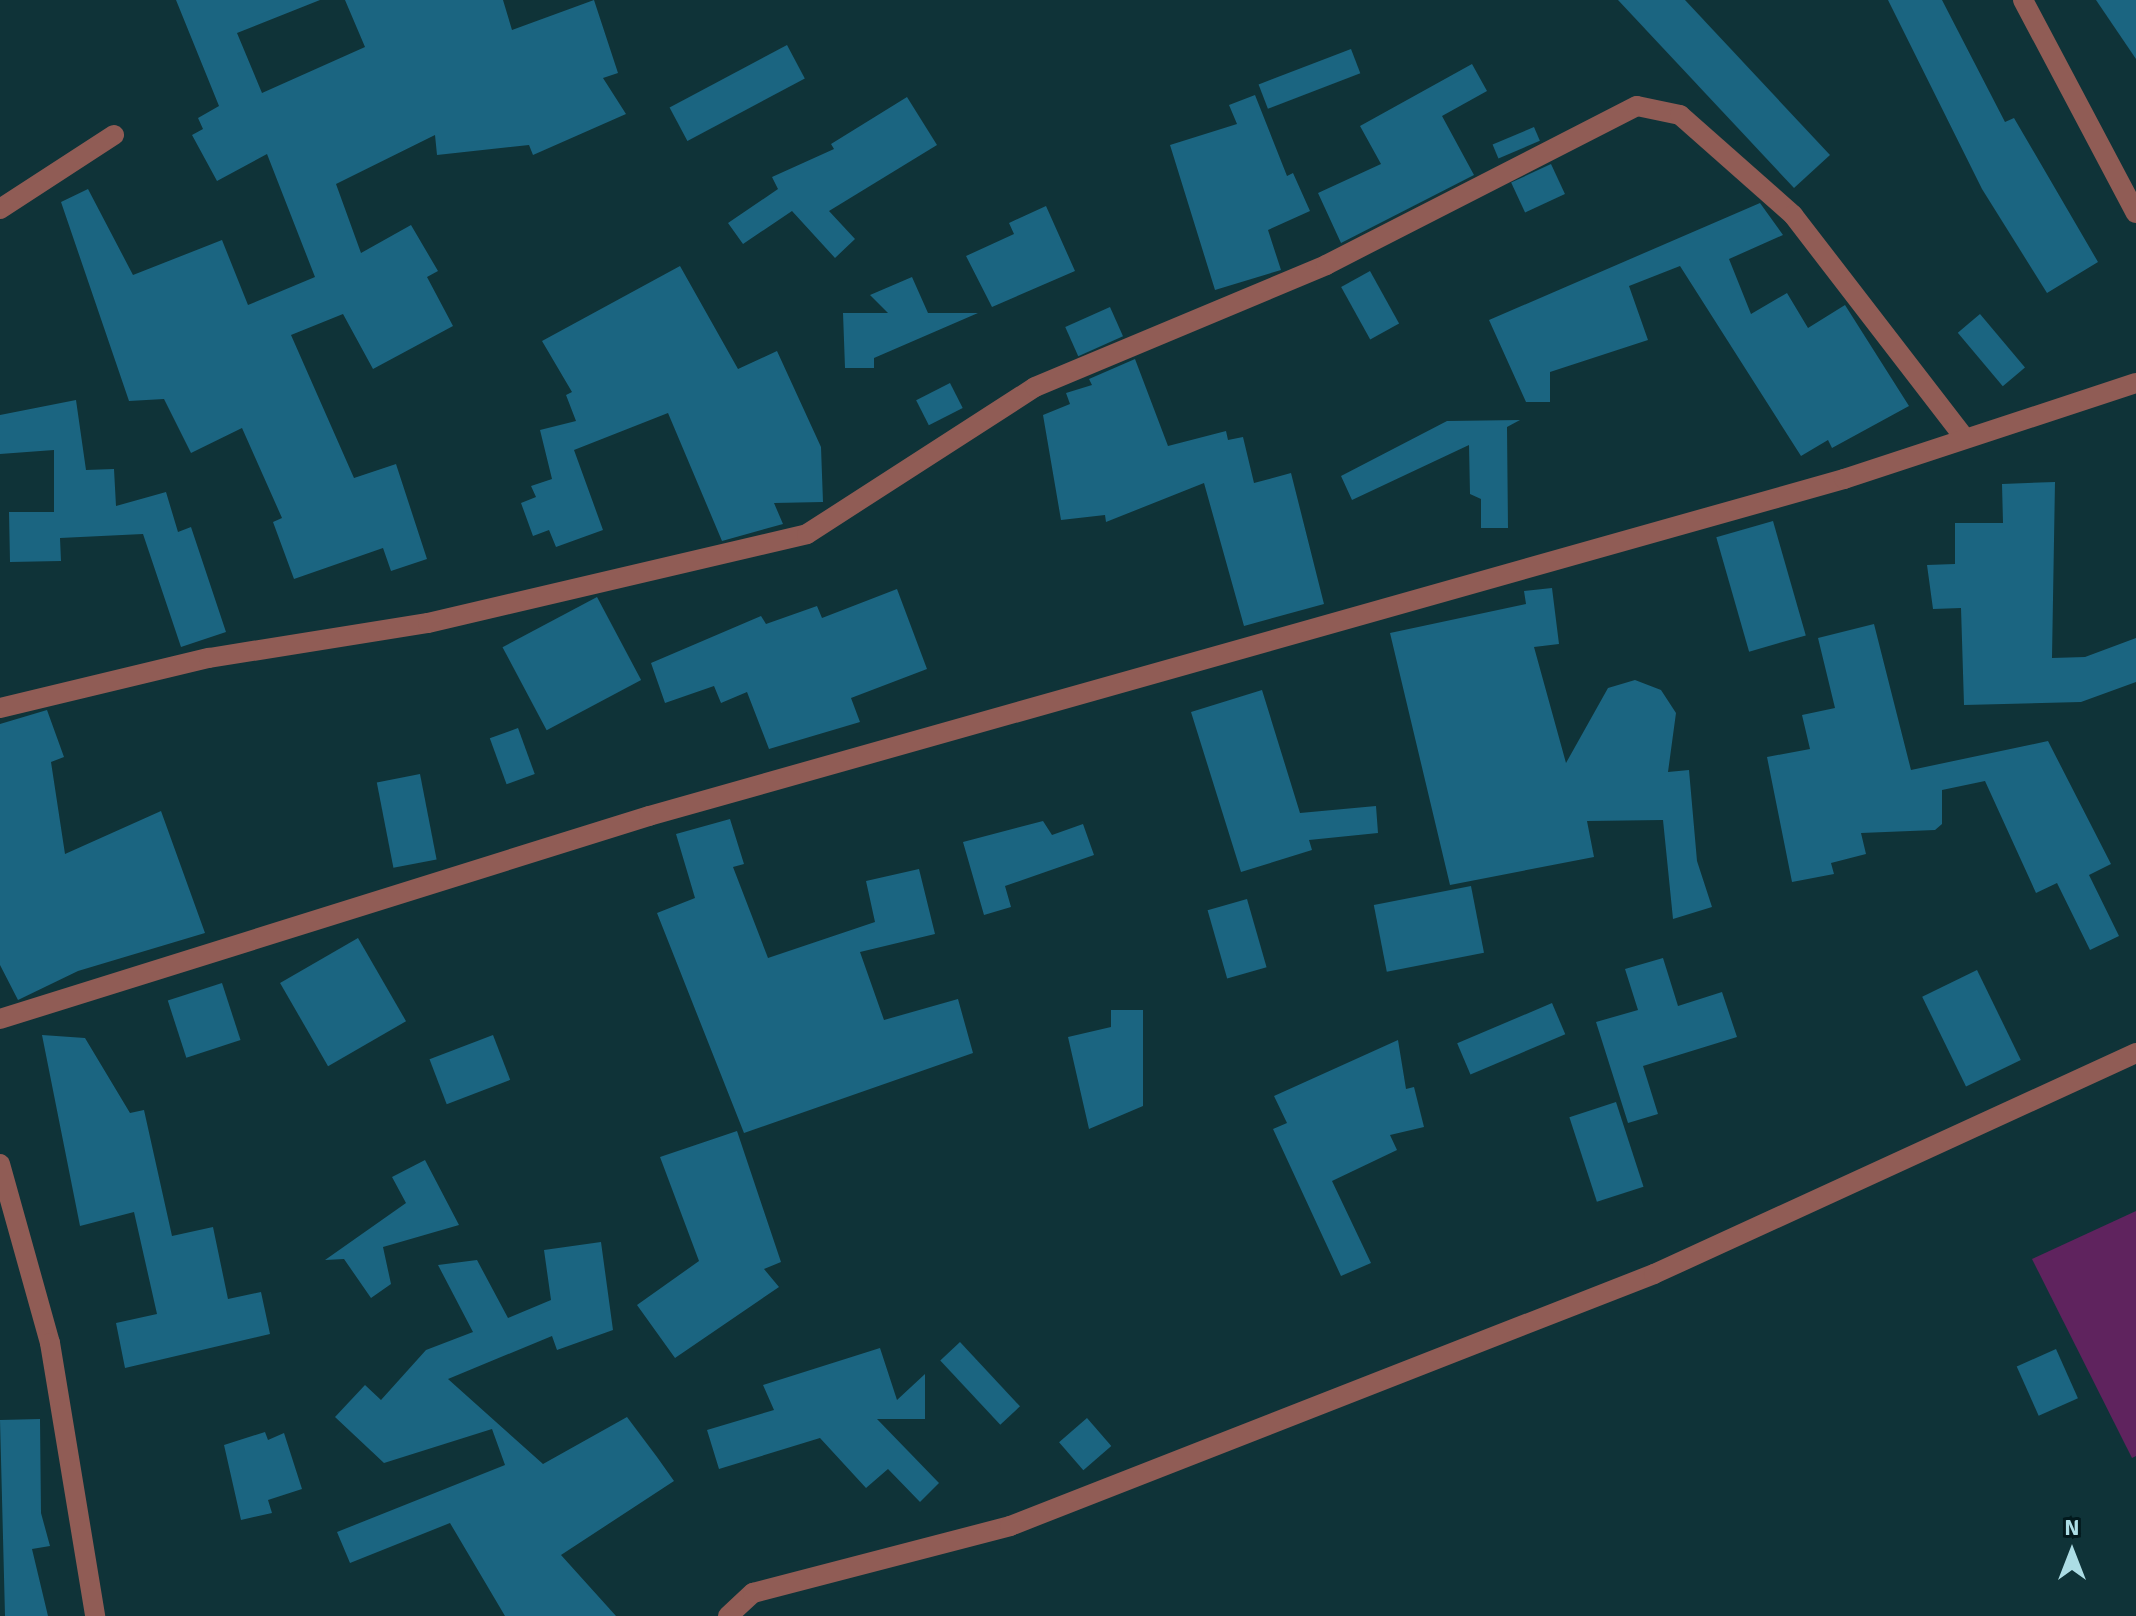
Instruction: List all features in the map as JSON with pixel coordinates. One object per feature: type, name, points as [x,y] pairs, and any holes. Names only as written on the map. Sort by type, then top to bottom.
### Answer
[{"type":"street","points":[[2023,0],[2136,213]]},
{"type":"street","points":[[0,708],[209,658],[428,623],[807,534],[1035,387],[1326,265],[1637,106],[1680,115],[1793,215],[1964,437]]},
{"type":"street","points":[[0,209],[114,135]]},
{"type":"street","points":[[0,1019],[649,816],[1137,684],[1504,571],[1844,479],[1964,437],[2136,383]]},
{"type":"street","points":[[728,1616],[753,1593],[1010,1526],[1654,1274],[2136,1053]]},
{"type":"street","points":[[0,1164],[50,1343],[95,1616]]},
{"type":"shaded area","points":[[2136,1211],[2136,1456],[2132,1458],[2032,1259]]},
{"type":"building","points":[[176,0],[320,0],[237,33],[262,93],[365,47],[345,0],[503,0],[512,30],[594,0],[618,73],[603,78],[626,114],[533,155],[529,145],[437,155],[435,135],[336,184],[361,253],[411,225],[438,271],[427,277],[453,326],[373,369],[343,314],[291,335],[354,478],[396,464],[427,559],[391,571],[383,548],[294,579],[273,522],[282,518],[242,428],[191,453],[164,399],[129,401],[61,202],[88,189],[133,275],[222,240],[248,305],[315,277],[267,154],[217,181],[192,135],[203,129],[198,118],[219,106]]},
{"type":"building","points":[[1618,0],[1685,0],[1830,155],[1794,188]]},
{"type":"building","points":[[1888,0],[1942,0],[2005,122],[2014,118],[2098,262],[2047,293],[1982,189]]},
{"type":"building","points":[[2096,0],[2136,0],[2136,59]]},
{"type":"building","points":[[787,45],[805,79],[687,141],[670,107]]},
{"type":"building","points":[[1351,49],[1360,73],[1268,109],[1259,84]]},
{"type":"building","points":[[1472,64],[1487,91],[1442,116],[1474,175],[1341,243],[1318,193],[1381,164],[1360,126]]},
{"type":"building","points":[[1255,95],[1287,176],[1293,173],[1310,211],[1268,230],[1281,270],[1215,290],[1170,145],[1237,124],[1229,105]]},
{"type":"building","points":[[907,97],[937,145],[829,211],[855,239],[835,258],[792,211],[743,244],[728,223],[778,189],[772,177],[834,149],[831,144]]},
{"type":"building","points":[[1534,127],[1540,141],[1498,158],[1493,145]]},
{"type":"building","points":[[1551,164],[1565,194],[1525,213],[1511,183]]},
{"type":"building","points":[[1760,203],[1783,235],[1729,259],[1751,314],[1787,293],[1808,328],[1845,305],[1909,406],[1832,448],[1828,440],[1801,456],[1680,266],[1629,286],[1648,340],[1550,372],[1550,402],[1526,402],[1489,320]]},
{"type":"building","points":[[1046,206],[1075,271],[992,307],[966,256],[1014,234],[1009,223]]},
{"type":"building","points":[[680,266],[738,369],[777,351],[821,447],[823,502],[774,503],[783,524],[722,541],[668,413],[574,450],[603,530],[556,547],[549,530],[533,536],[521,503],[536,497],[531,486],[552,479],[540,430],[576,421],[566,395],[572,392],[542,341]]},
{"type":"building","points":[[1370,271],[1399,323],[1370,339],[1341,287]]},
{"type":"building","points":[[912,277],[928,313],[978,313],[874,358],[874,368],[845,368],[843,313],[888,313],[870,295]]},
{"type":"building","points":[[1110,307],[1123,336],[1078,356],[1065,327]]},
{"type":"building","points":[[1980,314],[2025,368],[2003,386],[1958,333]]},
{"type":"building","points":[[1135,359],[1168,446],[1226,431],[1228,440],[1243,437],[1254,483],[1291,473],[1324,604],[1244,626],[1204,483],[1106,522],[1105,515],[1061,520],[1043,415],[1070,404],[1066,393],[1092,385],[1089,379]]},
{"type":"building","points":[[950,383],[963,408],[929,425],[916,400]]},
{"type":"building","points":[[76,400],[86,470],[114,469],[116,506],[166,492],[178,532],[191,527],[226,632],[181,647],[143,534],[60,538],[61,561],[10,562],[9,512],[54,512],[54,450],[0,454],[0,415]]},
{"type":"building","points":[[1520,420],[1507,427],[1508,528],[1481,528],[1481,499],[1470,494],[1469,445],[1352,500],[1341,476],[1447,421]]},
{"type":"building","points":[[2055,482],[2052,658],[2085,657],[2136,638],[2136,682],[2081,702],[1964,705],[1961,608],[1933,609],[1927,565],[1955,564],[1955,523],[2003,523],[2002,484]]},
{"type":"building","points":[[1773,521],[1806,635],[1749,652],[1716,537]]},
{"type":"building","points":[[1552,588],[1559,644],[1534,647],[1566,763],[1608,688],[1635,680],[1661,690],[1676,713],[1668,772],[1689,770],[1697,861],[1712,907],[1673,919],[1663,820],[1587,821],[1594,857],[1450,885],[1390,633],[1526,604],[1524,591]]},
{"type":"building","points":[[897,589],[927,669],[851,698],[860,722],[769,749],[747,692],[721,703],[714,686],[665,703],[651,663],[761,616],[766,624],[817,606],[822,618]]},
{"type":"building","points":[[597,597],[641,680],[547,730],[503,647]]},
{"type":"building","points":[[1874,624],[1911,770],[2048,741],[2111,864],[2089,875],[2119,936],[2090,950],[2057,883],[2036,893],[1985,781],[1942,790],[1942,824],[1935,830],[1861,833],[1866,854],[1831,863],[1834,874],[1792,882],[1767,757],[1810,749],[1802,715],[1835,708],[1818,638]]},
{"type":"building","points":[[1262,690],[1300,813],[1376,806],[1378,833],[1309,840],[1312,850],[1241,872],[1191,712]]},
{"type":"building","points":[[47,710],[64,757],[51,762],[65,854],[161,811],[205,933],[78,971],[18,1000],[0,965],[0,724]]},
{"type":"building","points":[[518,728],[535,774],[507,784],[490,738]]},
{"type":"building","points":[[420,774],[437,859],[393,868],[377,782]]},
{"type":"building","points":[[730,819],[744,864],[733,867],[768,958],[875,922],[866,881],[919,869],[935,934],[860,952],[884,1020],[958,999],[973,1053],[744,1133],[657,913],[695,898],[676,834]]},
{"type":"building","points":[[1043,821],[1052,835],[1083,824],[1094,855],[1005,886],[1011,907],[984,915],[963,842]]},
{"type":"building","points":[[1471,886],[1484,953],[1387,972],[1374,905]]},
{"type":"building","points":[[1247,899],[1267,967],[1227,979],[1208,910]]},
{"type":"building","points":[[358,938],[406,1021],[328,1066],[280,983]]},
{"type":"building","points":[[1663,958],[1678,1006],[1722,992],[1737,1037],[1643,1066],[1658,1114],[1628,1123],[1596,1022],[1638,1010],[1625,969]]},
{"type":"building","points":[[1977,970],[2021,1060],[1966,1087],[1922,997]]},
{"type":"building","points":[[222,983],[241,1040],[186,1058],[168,1001]]},
{"type":"building","points":[[1552,1003],[1565,1034],[1470,1075],[1457,1043]]},
{"type":"building","points":[[1111,1010],[1143,1010],[1143,1106],[1089,1129],[1068,1037],[1111,1027]]},
{"type":"building","points":[[42,1035],[85,1038],[130,1113],[144,1110],[172,1236],[213,1227],[228,1299],[261,1292],[270,1334],[125,1368],[116,1323],[157,1314],[134,1212],[80,1226]]},
{"type":"building","points":[[493,1035],[510,1080],[447,1104],[430,1059]]},
{"type":"building","points":[[1398,1040],[1406,1089],[1414,1087],[1424,1127],[1390,1135],[1397,1150],[1332,1181],[1371,1263],[1341,1276],[1273,1129],[1287,1123],[1274,1096]]},
{"type":"building","points":[[1616,1102],[1644,1187],[1597,1202],[1569,1117]]},
{"type":"building","points":[[737,1131],[781,1262],[764,1269],[779,1287],[675,1358],[637,1305],[699,1261],[660,1157]]},
{"type":"building","points":[[425,1160],[459,1225],[383,1247],[391,1284],[371,1298],[344,1259],[325,1260],[406,1203],[392,1177]]},
{"type":"building","points":[[601,1242],[613,1330],[557,1350],[552,1336],[448,1379],[543,1464],[627,1417],[657,1457],[674,1481],[561,1555],[616,1616],[505,1616],[450,1523],[350,1563],[337,1532],[505,1465],[492,1429],[384,1463],[335,1417],[365,1385],[381,1400],[426,1350],[473,1332],[438,1265],[477,1260],[508,1318],[551,1300],[544,1250]]},
{"type":"building","points":[[960,1342],[1020,1406],[1000,1425],[940,1360]]},
{"type":"building","points":[[880,1348],[897,1400],[925,1374],[925,1419],[877,1419],[939,1483],[920,1502],[888,1469],[866,1488],[820,1438],[719,1469],[707,1430],[774,1410],[763,1385]]},
{"type":"building","points":[[2056,1349],[2078,1398],[2039,1416],[2017,1366]]},
{"type":"building","points":[[1087,1418],[1111,1446],[1083,1470],[1059,1442]]},
{"type":"building","points":[[40,1419],[41,1513],[50,1546],[32,1549],[48,1616],[5,1616],[0,1420]]},
{"type":"building","points":[[265,1432],[268,1440],[284,1433],[302,1489],[268,1500],[272,1513],[241,1520],[224,1445]]}]
